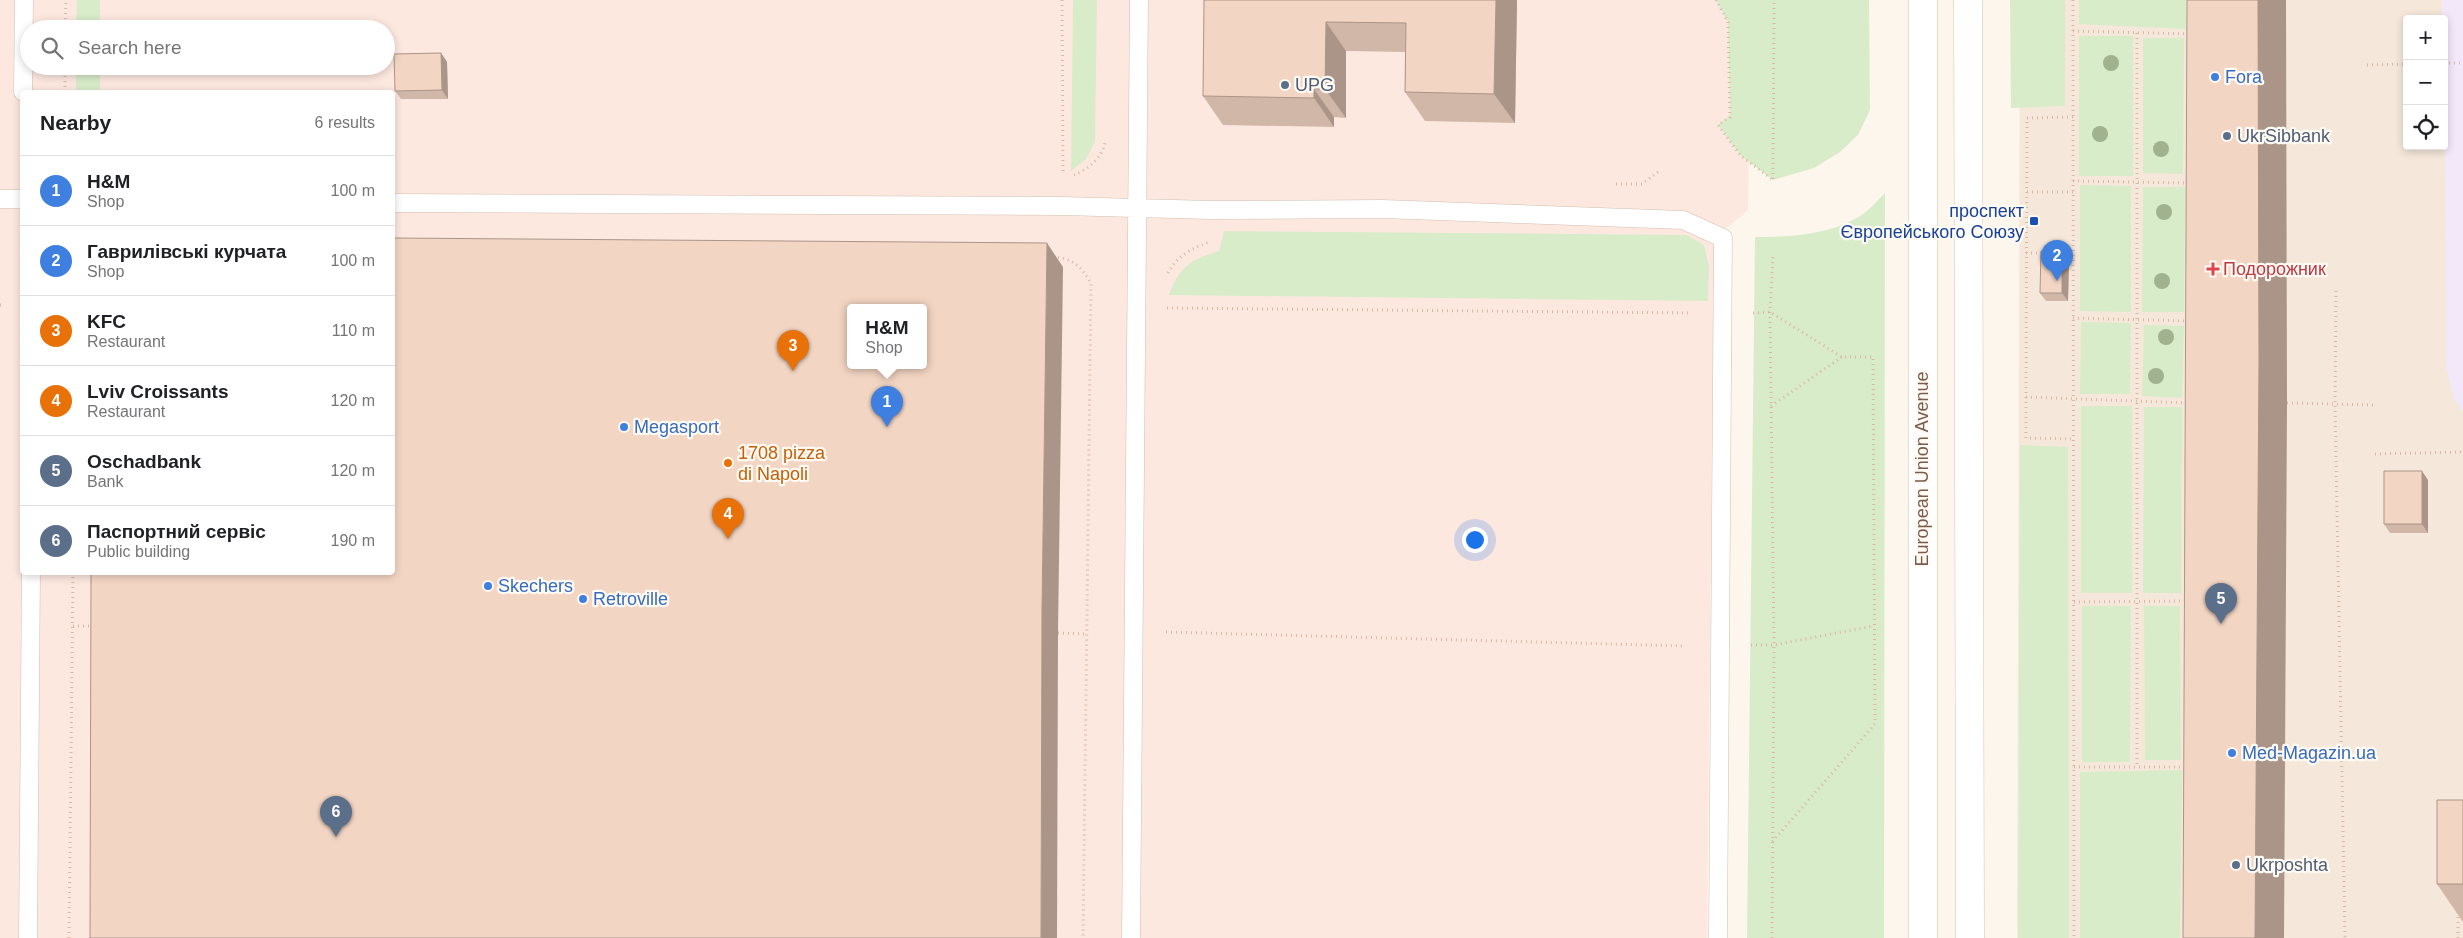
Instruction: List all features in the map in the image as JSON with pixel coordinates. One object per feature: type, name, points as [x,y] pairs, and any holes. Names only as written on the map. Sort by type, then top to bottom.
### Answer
[{"type":"main road","name":"European Union Avenue","points":[[1923,0],[1923,938]]},
{"type":"main road","points":[[1968,0],[1970,938]]},
{"type":"lane","points":[[24,0],[24,20]]},
{"type":"lane","points":[[1131,938],[1139,0]]},
{"type":"lane","points":[[23,75],[23,90]]},
{"type":"lane","points":[[0,199],[20,199]]},
{"type":"lane","points":[[395,202],[1052,206],[1137,209],[1383,209],[1683,220],[1723,238],[1718,938]]},
{"type":"lane","points":[[28,938],[31,575]]},
{"type":"path","points":[[66,0],[66,20]]},
{"type":"path","points":[[1062,0],[1063,179],[1084,171],[1098,157],[1105,146],[1105,136]]},
{"type":"path","points":[[1716,0],[1728,22],[1730,116],[1718,125],[1742,156],[1773,180],[1774,0]]},
{"type":"path","points":[[2073,0],[2074,938]]},
{"type":"path","points":[[2190,25],[2190,44]]},
{"type":"path","points":[[2073,31],[2190,34]]},
{"type":"path","points":[[2137,32],[2137,767]]},
{"type":"path","points":[[2448,63],[2463,63]]},
{"type":"path","points":[[2367,65],[2403,64]]},
{"type":"path","points":[[65,75],[65,90]]},
{"type":"path","points":[[2073,117],[2026,118],[2026,438],[2074,439]]},
{"type":"path","points":[[2189,173],[2189,193]]},
{"type":"path","points":[[2073,181],[2189,183]]},
{"type":"path","points":[[2026,192],[2073,192]]},
{"type":"path","points":[[1167,275],[1175,261],[1195,247],[1210,242]]},
{"type":"path","points":[[2026,253],[2073,253]]},
{"type":"path","points":[[1772,255],[1770,312],[1774,645],[1772,938]]},
{"type":"path","points":[[1052,257],[1062,257],[1075,263],[1084,271],[1091,284],[1083,938]]},
{"type":"path","points":[[2336,291],[2335,404],[2346,938]]},
{"type":"path","points":[[1160,308],[1692,313]]},
{"type":"path","points":[[2189,311],[2189,330]]},
{"type":"path","points":[[1745,313],[1770,312],[1842,357],[1873,357],[1875,724],[1772,842]]},
{"type":"path","points":[[2073,318],[2189,321]]},
{"type":"path","points":[[1771,406],[1842,357]]},
{"type":"path","points":[[2188,394],[2188,413]]},
{"type":"path","points":[[2026,397],[2197,403]]},
{"type":"path","points":[[2287,403],[2373,405]]},
{"type":"path","points":[[2375,454],[2460,452],[2463,454]]},
{"type":"path","points":[[69,938],[73,575]]},
{"type":"path","points":[[2187,592],[2187,611]]},
{"type":"path","points":[[2074,602],[2187,602]]},
{"type":"path","points":[[73,626],[99,626]]},
{"type":"path","points":[[1743,645],[1774,645],[1873,626]]},
{"type":"path","points":[[1166,632],[1684,646]]},
{"type":"path","points":[[1058,633],[1087,634]]},
{"type":"path","points":[[2186,757],[2186,776]]},
{"type":"path","points":[[2074,767],[2186,767]]},
{"type":"path","points":[[2458,909],[2458,938]]},
{"type":"shaded area","points":[[0,0],[1751,0],[1748,210],[1714,239],[1707,938],[0,938]]},
{"type":"shaded area","points":[[2020,0],[2463,0],[2463,938],[2017,938]]},
{"type":"shaded area","points":[[2442,0],[2463,0],[2463,412],[2454,399],[2446,367],[2445,150],[2448,150],[2448,15],[2442,15]]},
{"type":"green space","points":[[77,0],[100,0],[100,20],[76,20]]},
{"type":"green space","points":[[1073,0],[1097,0],[1095,142],[1086,159],[1071,171]]},
{"type":"green space","points":[[1716,0],[1869,0],[1870,110],[1858,135],[1840,152],[1814,168],[1773,180],[1741,156],[1718,125],[1730,116],[1728,22]]},
{"type":"green space","points":[[2010,0],[2065,0],[2065,106],[2011,108]]},
{"type":"green space","points":[[2079,0],[2186,0],[2186,29],[2079,24]]},
{"type":"green space","points":[[2079,36],[2133,36],[2133,176],[2079,176]]},
{"type":"green space","points":[[2143,38],[2184,38],[2183,174],[2143,173]]},
{"type":"green space","points":[[76,75],[100,75],[100,90],[76,90]]},
{"type":"green space","points":[[2080,185],[2131,186],[2131,312],[2080,311]]},
{"type":"green space","points":[[2143,187],[2185,187],[2184,312],[2142,312]]},
{"type":"green space","points":[[1885,193],[1884,938],[1747,938],[1755,237],[1809,234],[1835,227],[1863,214]]},
{"type":"green space","points":[[1224,231],[1687,235],[1704,245],[1709,267],[1708,301],[1169,295],[1177,277],[1187,266],[1201,257],[1219,251]]},
{"type":"green space","points":[[2081,322],[2131,323],[2130,394],[2080,394]]},
{"type":"green space","points":[[2144,325],[2184,326],[2182,398],[2142,396]]},
{"type":"green space","points":[[2081,406],[2132,406],[2132,593],[2081,593]]},
{"type":"green space","points":[[2144,407],[2182,407],[2181,593],[2143,593]]},
{"type":"green space","points":[[2020,445],[2068,447],[2069,938],[2018,938]]},
{"type":"green space","points":[[2082,606],[2131,606],[2130,762],[2082,762]]},
{"type":"green space","points":[[2144,606],[2180,606],[2181,760],[2145,760]]},
{"type":"green space","points":[[2182,770],[2180,938],[2080,938],[2080,772]]},
{"type":"building","name":"UPG","points":[[1204,0],[1496,0],[1494,94],[1405,92],[1406,23],[1326,22],[1325,89],[1314,89],[1314,98],[1203,96]]},
{"type":"building","points":[[2187,0],[2258,0],[2259,362],[2255,938],[2183,938]]},
{"type":"building","points":[[441,53],[442,90],[395,91],[395,54]]},
{"type":"building","name":"Retroville","points":[[395,238],[1047,243],[1042,609],[1041,938],[90,938],[91,575],[395,575]]},
{"type":"building","points":[[2041,251],[2062,251],[2062,293],[2040,293]]},
{"type":"building","points":[[2384,471],[2422,471],[2422,524],[2384,524]]},
{"type":"building","points":[[2437,800],[2463,800],[2463,884],[2437,884]]},
{"type":"place","name":"Fora","points":[[2215,77]]},
{"type":"place","name":"UPG","points":[[1285,85]]},
{"type":"place","name":"UkrSibbank","points":[[2227,136]]},
{"type":"place","name":"проспект Європейського Союзу","points":[[2034,221]]},
{"type":"place","name":"Подорожник","points":[[2213,269]]},
{"type":"place","name":"Гаврилівські курчата","points":[[2057,281]]},
{"type":"place","name":"KFC","points":[[793,371]]},
{"type":"place","name":"Megasport","points":[[624,427]]},
{"type":"place","name":"H&M","points":[[887,427]]},
{"type":"place","name":"1708 pizza di Napoli","points":[[728,463]]},
{"type":"place","name":"Lviv Croissants","points":[[728,539]]},
{"type":"place","name":"Skechers","points":[[488,586]]},
{"type":"place","name":"Retroville","points":[[583,599]]},
{"type":"place","name":"Oschadbank","points":[[2221,624]]},
{"type":"place","name":"Med-Magazin.ua","points":[[2232,753]]},
{"type":"place","name":"Паспортний сервіс","points":[[336,837]]},
{"type":"place","name":"Ukrposhta","points":[[2236,865]]}]
